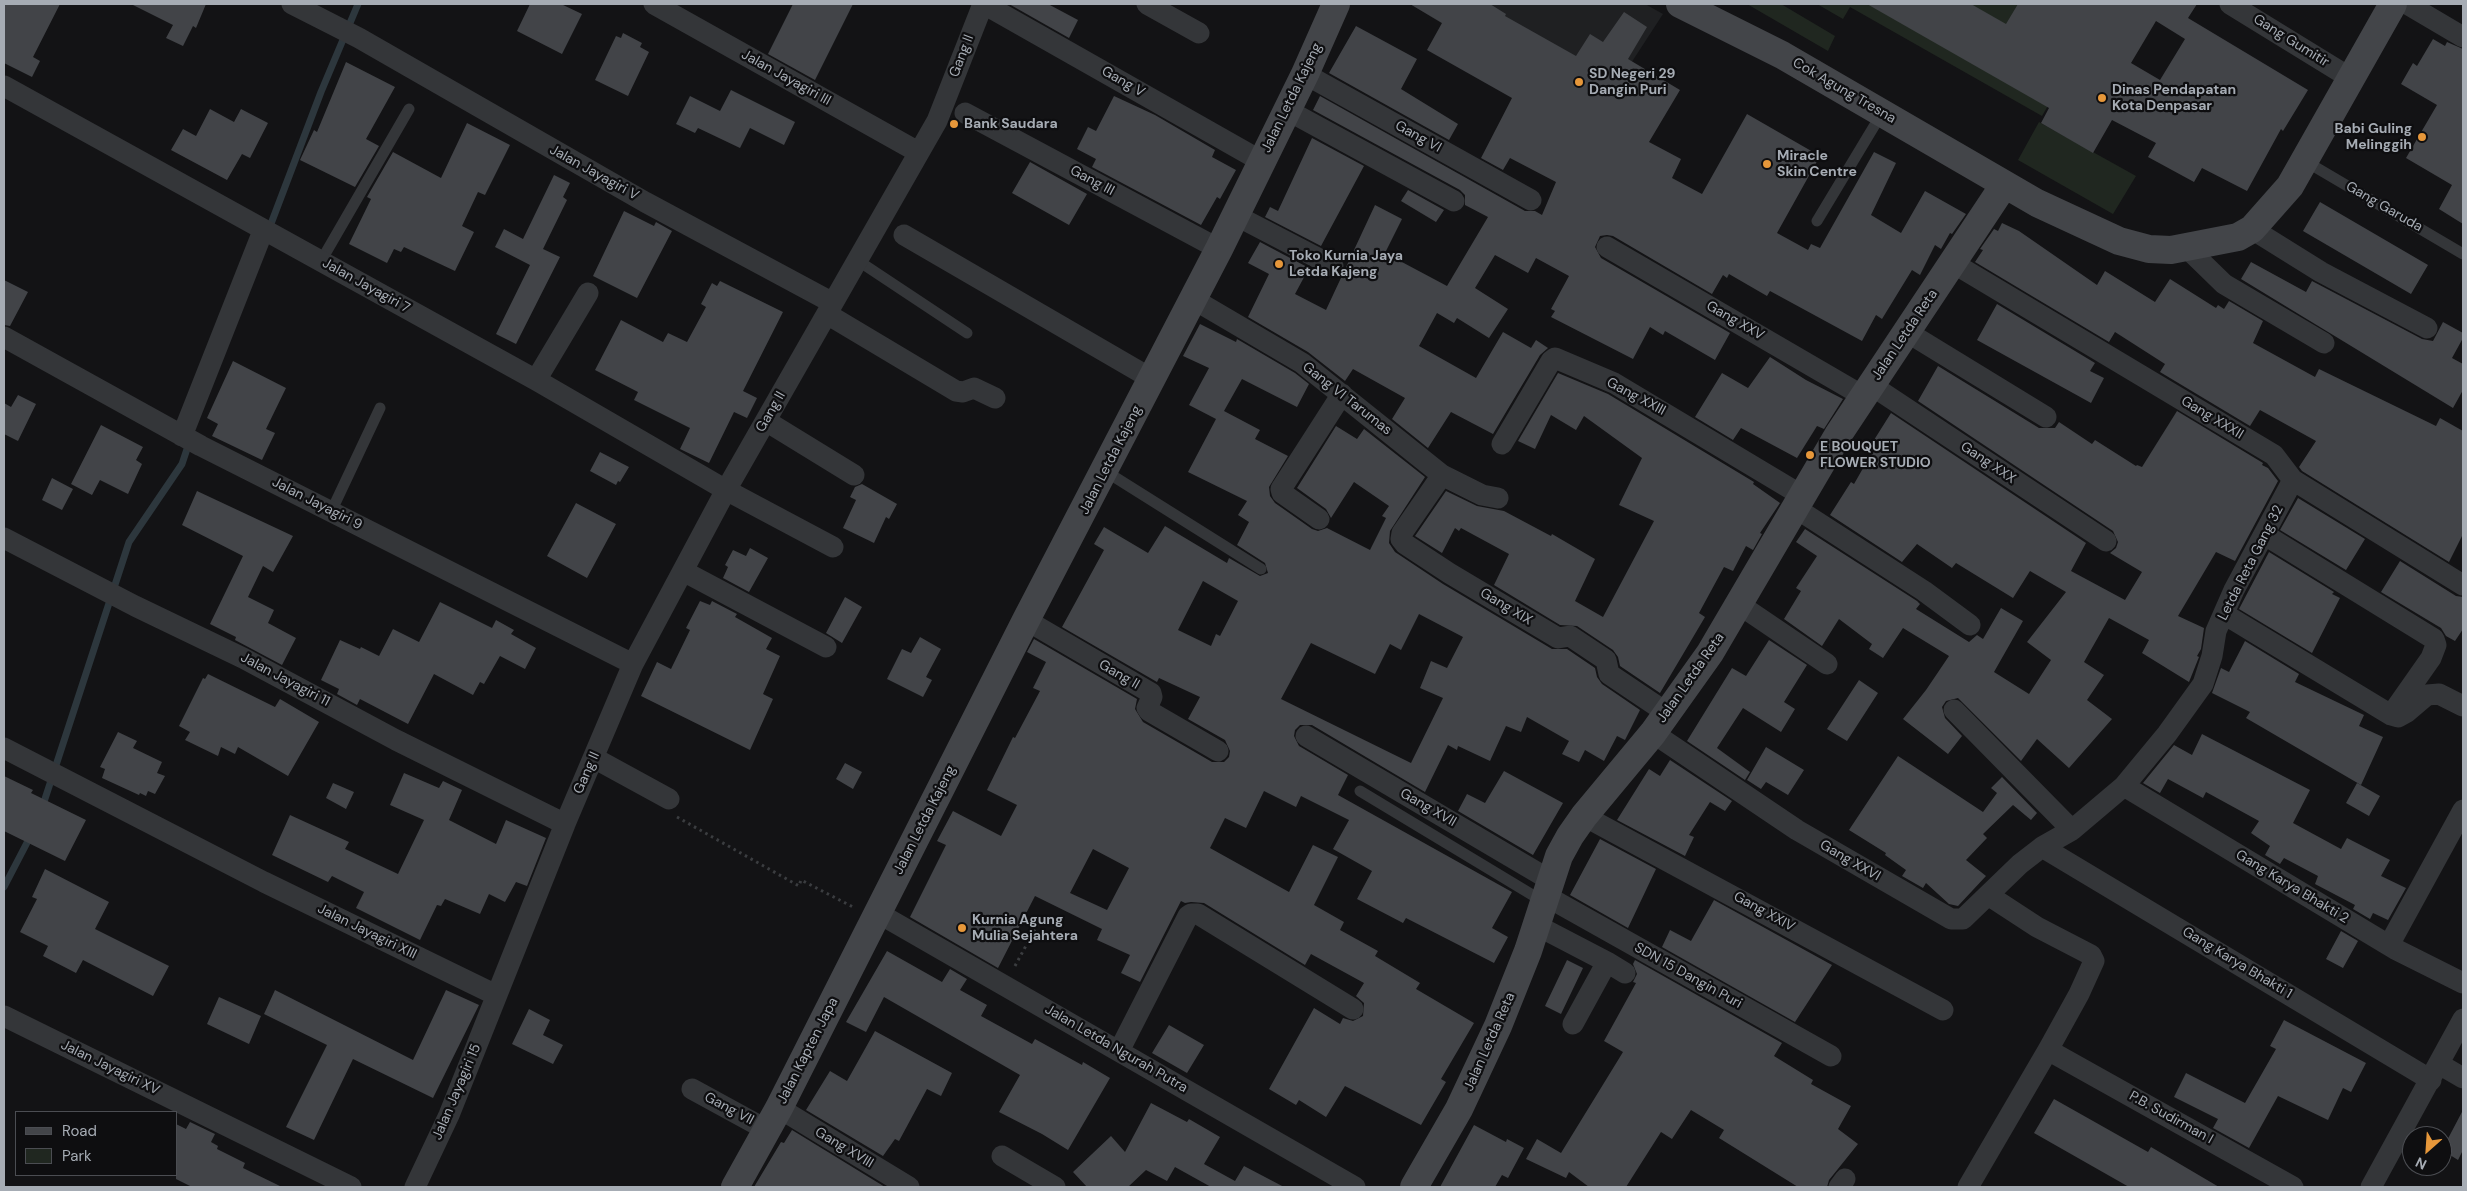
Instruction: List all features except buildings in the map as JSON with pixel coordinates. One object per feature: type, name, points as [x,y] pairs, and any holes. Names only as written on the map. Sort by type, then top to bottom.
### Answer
[{"type":"street","name":"Jalan Jayagiri III","points":[[654,4],[918,152]]},
{"type":"street","name":"Gang II","points":[[565,824],[633,664],[726,490],[936,122],[984,4]]},
{"type":"street","name":"Gang V","points":[[984,4],[1261,161]]},
{"type":"street","points":[[1147,4],[1199,33]]},
{"type":"street","name":"Jalan Letda Kajeng","points":[[876,916],[1026,620],[1219,249],[1305,74],[1336,4]]},
{"type":"street","name":"Cok Agung Tresna","points":[[1680,4],[1782,55],[2004,185],[2119,241],[2149,249],[2171,250],[2238,237],[2252,229]]},
{"type":"street","name":"Gang Gumitir","points":[[2230,4],[2352,79]]},
{"type":"street","points":[[2393,4],[2290,186],[2252,229],[2321,272],[2427,328]]},
{"type":"street","points":[[2407,4],[2463,37]]},
{"type":"street","name":"Jalan Jayagiri V","points":[[301,8],[359,38],[830,308],[956,391],[963,392],[974,388],[995,398]]},
{"type":"street","name":"Gang VI","points":[[1305,74],[1531,200]]},
{"type":"street","name":"Jalan Jayagiri 7","points":[[4,86],[264,232],[321,261],[536,380],[726,490],[833,547]]},
{"type":"street","points":[[1287,110],[1454,201]]},
{"type":"street","name":"Gang III","points":[[965,113],[1219,249]]},
{"type":"street","name":"Jalan Letda Reta","points":[[1414,1187],[1459,1109],[1510,999],[1559,856],[1584,816],[1660,723],[1710,653],[1740,605],[1797,501],[1867,391],[2004,185]]},
{"type":"street","points":[[1236,215],[1333,266]]},
{"type":"street","points":[[189,439],[264,232]]},
{"type":"street","points":[[904,235],[1152,379]]},
{"type":"street","name":"Gang XXV","points":[[1607,246],[1867,391]]},
{"type":"street","points":[[2186,248],[2224,284],[2324,343]]},
{"type":"street","name":"Gang XXXII","points":[[1953,263],[2274,455],[2294,480],[2463,585]]},
{"type":"street","points":[[536,380],[588,293]]},
{"type":"street","name":"Gang VI Tarumas","points":[[1193,299],[1302,363],[1442,475],[1482,496],[1498,498]]},
{"type":"street","points":[[1907,332],[2046,417]]},
{"type":"street","name":"Jalan Jayagiri 9","points":[[4,337],[189,439],[633,664]]},
{"type":"street","name":"Gang XXIII","points":[[1502,444],[1551,361],[1555,358],[1614,383],[1797,501]]},
{"type":"street","name":"Gang XXX","points":[[1867,391],[2106,541]]},
{"type":"street","points":[[1319,519],[1282,493],[1282,489],[1342,394]]},
{"type":"street","points":[[766,421],[854,475]]},
{"type":"street","name":"Gang XIX","points":[[1442,475],[1402,533],[1402,539],[1405,544],[1558,638],[1570,636],[1606,660],[1609,674],[1660,723]]},
{"type":"street","name":"Letda Reta Gang 32","points":[[2042,847],[2072,830],[2124,786],[2167,734],[2202,684],[2212,656],[2216,631],[2234,590],[2294,480]]},
{"type":"street","points":[[1797,501],[1924,590],[1970,625]]},
{"type":"street","points":[[2264,535],[2434,639],[2436,645],[2431,658],[2391,715]]},
{"type":"street","name":"Jalan Jayagiri 11","points":[[4,538],[135,606],[243,658],[396,740],[565,824]]},
{"type":"street","points":[[683,571],[826,647]]},
{"type":"street","points":[[1740,605],[1827,664]]},
{"type":"street","points":[[2224,614],[2391,715],[2398,717],[2427,695],[2439,694],[2463,706]]},
{"type":"street","name":"Gang II","points":[[1026,620],[1151,693],[1152,697],[1147,707],[1148,711],[1218,751]]},
{"type":"street","points":[[1954,710],[2072,830]]},
{"type":"street","name":"Gang XXVI","points":[[1660,723],[1797,830],[1951,919],[1963,919],[2020,864],[2042,847]]},
{"type":"street","name":"Gang XVII","points":[[1306,736],[1544,901]]},
{"type":"street","name":"Jalan Jayagiri XIII","points":[[12,752],[74,786],[264,882],[496,995]]},
{"type":"street","points":[[594,758],[669,799]]},
{"type":"street","name":"Gang Karya Bhakti 2","points":[[2124,786],[2389,945],[2463,983]]},
{"type":"street","points":[[2389,945],[2463,810]]},
{"type":"street","name":"Gang XXIV","points":[[1584,816],[1943,1010]]},
{"type":"street","points":[[496,995],[565,824]]},
{"type":"street","name":"Gang Karya Bhakti 1","points":[[2042,847],[2435,1072],[2463,1078]]},
{"type":"street","points":[[1968,1187],[2048,1050],[2079,994],[2094,960],[2091,955],[2037,927],[1988,896]]},
{"type":"street","points":[[1544,901],[1606,962],[1625,972]]},
{"type":"street","name":"SDN 15 Dangin Puri","points":[[1544,901],[1831,1056]]},
{"type":"street","points":[[1119,1051],[1188,916],[1192,914],[1198,914],[1353,1009]]},
{"type":"street","name":"Jalan Letda Ngurah Putra","points":[[876,916],[1005,985],[1355,1187]]},
{"type":"street","name":"Jalan Kapten Japa","points":[[735,1187],[773,1119],[876,916]]},
{"type":"street","points":[[1573,1024],[1606,962]]},
{"type":"street","name":"Jalan Jayagiri 15","points":[[415,1187],[449,1115],[496,995]]},
{"type":"street","name":"Jalan Jayagiri XV","points":[[4,1016],[351,1187]]},
{"type":"street","points":[[2371,1187],[2463,1018]]},
{"type":"street","name":"P.B. Sudirman I","points":[[2048,1050],[2293,1187]]},
{"type":"street","name":"Gang VII","points":[[692,1089],[773,1119]]},
{"type":"street","name":"Gang XVIII","points":[[773,1119],[909,1187]]},
{"type":"street","points":[[1002,1156],[1055,1187]]},
{"type":"lane","points":[[321,261],[409,109]]},
{"type":"lane","points":[[1817,221],[1882,113]]},
{"type":"lane","name":"Gang Garuda","points":[[2305,161],[2463,254]]},
{"type":"lane","points":[[857,260],[967,332]]},
{"type":"lane","points":[[331,512],[380,408]]},
{"type":"lane","points":[[1105,471],[1261,569]]},
{"type":"lane","points":[[1360,791],[1544,901]]},
{"type":"path","points":[[669,799],[663,810],[799,886],[802,880],[876,916]]},
{"type":"path","points":[[1005,985],[1041,918]]},
{"type":"shaded area","name":"SD Negeri 29 Dangin Puri","points":[[1410,4],[1645,4],[1663,14],[1596,117]]},
{"type":"green space","points":[[1747,4],[1781,4],[1835,36],[1828,51]]},
{"type":"green space","points":[[1817,4],[2107,4],[2042,116],[1850,7],[1843,19]]},
{"type":"green space","points":[[2039,122],[2136,176],[2113,214],[2018,160]]},
{"type":"waterway","points":[[269,229],[321,92],[358,4]]},
{"type":"waterway","points":[[42,808],[129,542],[182,464],[189,443]]},
{"type":"waterway","points":[[4,887],[31,835]]},
{"type":"place","name":"SD Negeri 29 Dangin Puri","points":[[1579,82]]},
{"type":"place","name":"Dinas Pendapatan Kota Denpasar","points":[[2102,98]]},
{"type":"place","name":"Bank Saudara","points":[[954,124]]},
{"type":"place","name":"Babi Guling Melinggih","points":[[2422,137]]},
{"type":"place","name":"Miracle Skin Centre","points":[[1767,164]]},
{"type":"place","name":"Toko Kurnia Jaya Letda Kajeng","points":[[1279,264]]},
{"type":"place","name":"E BOUQUET FLOWER STUDIO","points":[[1810,455]]},
{"type":"place","name":"Kurnia Agung Mulia Sejahtera","points":[[962,928]]}]
